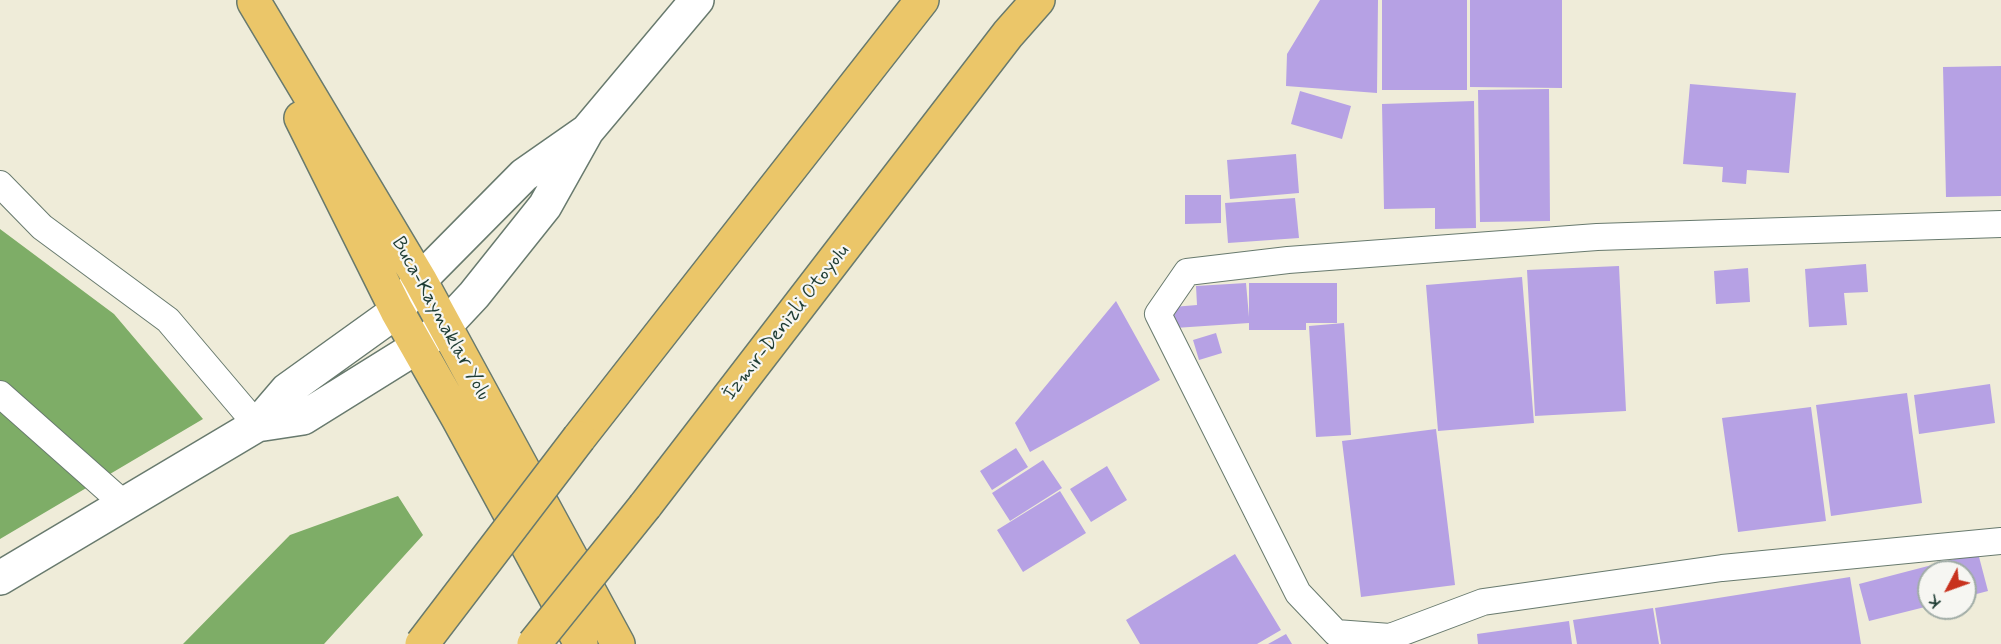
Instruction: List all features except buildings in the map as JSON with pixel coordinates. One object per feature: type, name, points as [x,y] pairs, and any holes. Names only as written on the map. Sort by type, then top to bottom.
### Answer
[{"type":"main road","points":[[422,644],[579,438],[922,0]]},
{"type":"main road","name":"İzmir-Denizli Otoyolu","points":[[534,644],[645,506],[994,53],[1038,0]]},
{"type":"main road","points":[[254,1],[298,114],[397,311],[464,428],[580,644]]},
{"type":"main road","name":"Buca-Kaynaklar Yolu","points":[[254,1],[420,280],[618,644]]},
{"type":"street","points":[[257,425],[303,418],[417,347],[445,326],[474,295],[545,206],[587,131],[697,0]]},
{"type":"street","points":[[0,578],[257,425],[287,390],[397,311],[420,280],[524,176],[587,131]]},
{"type":"street","points":[[0,184],[42,227],[168,320],[257,425]]},
{"type":"street","points":[[2001,224],[1597,237],[1288,260],[1188,272],[1158,314],[1299,593],[1336,633],[1389,640],[1483,602],[1722,568],[2001,541]]},
{"type":"street","points":[[0,393],[124,504]]},
{"type":"green space","points":[[0,229],[114,314],[203,419],[0,539]]},
{"type":"green space","points":[[398,496],[423,535],[324,644],[183,644],[290,535]]}]
